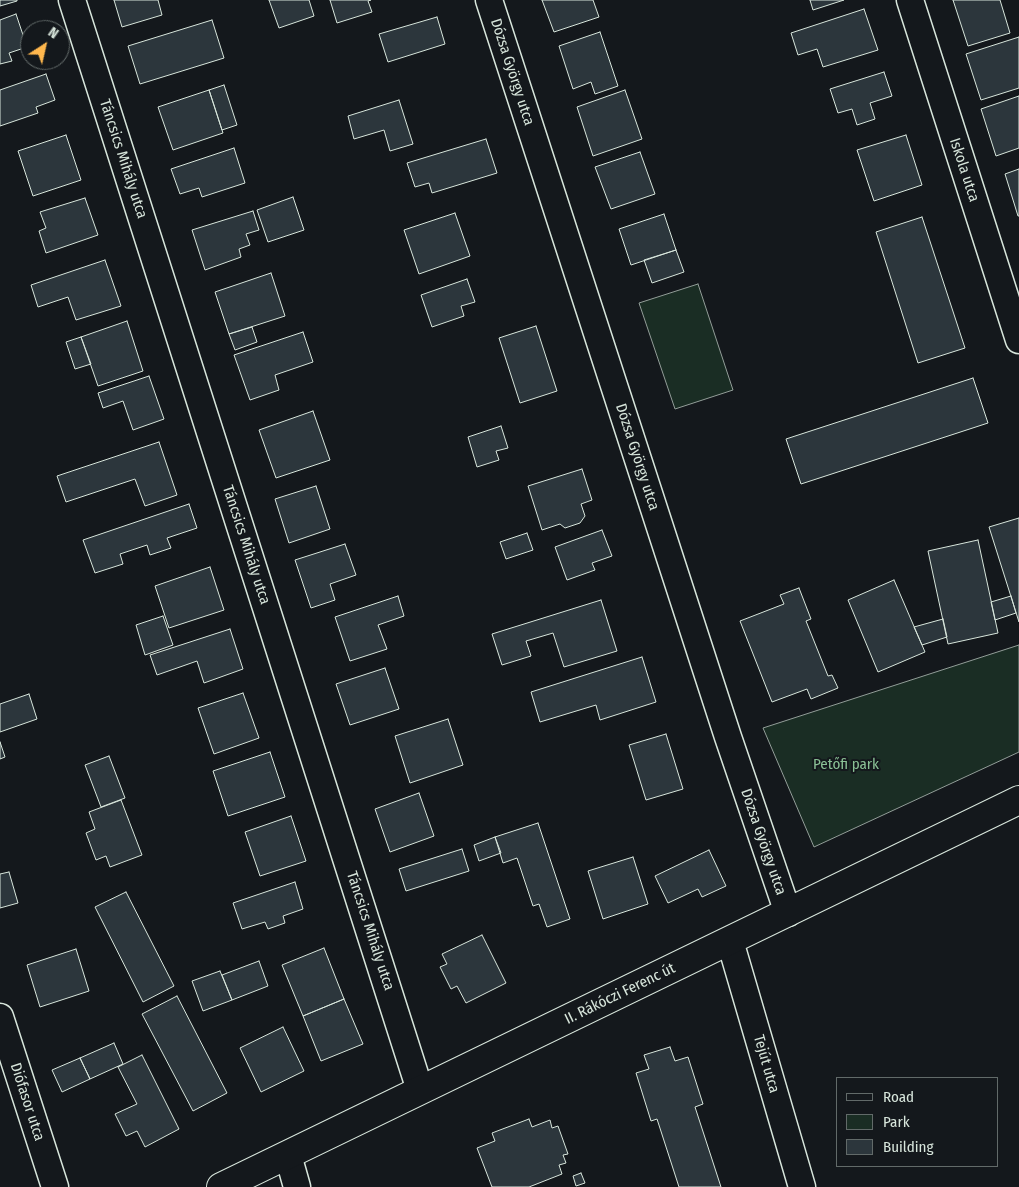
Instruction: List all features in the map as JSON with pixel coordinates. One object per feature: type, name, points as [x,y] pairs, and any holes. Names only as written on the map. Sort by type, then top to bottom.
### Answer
[{"type":"main road","name":"II. Rákóczi Ferenc út","points":[[221,1187],[1019,800]]},
{"type":"street","name":"Táncsics Mihály utca","points":[[72,0],[420,1090]]},
{"type":"street","name":"Dózsa György utca","points":[[488,0],[724,727],[788,913]]},
{"type":"street","name":"Iskola utca","points":[[910,0],[1019,340]]},
{"type":"street","name":"Tejút utca","points":[[730,941],[802,1187]]},
{"type":"street","name":"Diófasor utca","points":[[0,1017],[55,1187]]},
{"type":"street","points":[[288,1154],[297,1187]]},
{"type":"green space","points":[[698,284],[733,390],[675,409],[639,303]]},
{"type":"green space","name":"Petőfi park","points":[[1019,645],[1019,752],[814,847],[763,728]]},
{"type":"building","points":[[0,0],[17,0],[17,1],[0,6]]},
{"type":"building","points":[[114,0],[158,0],[162,15],[122,27]]},
{"type":"building","points":[[269,0],[309,0],[314,16],[279,28]]},
{"type":"building","points":[[330,0],[371,0],[368,1],[372,12],[337,23]]},
{"type":"building","points":[[542,0],[593,0],[599,17],[554,32]]},
{"type":"building","points":[[810,0],[844,0],[813,10]]},
{"type":"building","points":[[953,0],[1000,0],[1010,33],[968,46]]},
{"type":"building","points":[[864,9],[878,50],[823,67],[817,49],[798,55],[791,33]]},
{"type":"building","points":[[16,14],[20,26],[20,49],[9,53],[12,61],[0,64],[0,20]]},
{"type":"building","points":[[437,17],[445,44],[388,62],[379,34]]},
{"type":"building","points":[[212,20],[224,58],[140,84],[128,46]]},
{"type":"building","points":[[600,32],[618,86],[595,94],[591,82],[573,89],[559,46]]},
{"type":"building","points":[[1019,37],[1019,88],[981,100],[966,54]]},
{"type":"building","points":[[884,72],[892,96],[870,103],[875,119],[857,125],[852,109],[838,113],[830,89]]},
{"type":"building","points":[[46,74],[55,100],[36,107],[38,113],[0,126],[0,90]]},
{"type":"building","points":[[224,85],[237,125],[222,130],[209,90]]},
{"type":"building","points":[[209,90],[223,133],[173,150],[158,107]]},
{"type":"building","points":[[625,90],[642,139],[593,156],[577,107]]},
{"type":"building","points":[[1019,96],[1019,148],[996,156],[981,109]]},
{"type":"building","points":[[399,100],[413,144],[390,151],[384,130],[354,139],[348,116]]},
{"type":"building","points":[[66,135],[81,180],[33,196],[18,151]]},
{"type":"building","points":[[906,135],[922,185],[874,201],[857,150]]},
{"type":"building","points":[[486,139],[497,173],[432,193],[429,183],[415,187],[407,163]]},
{"type":"building","points":[[234,148],[245,183],[202,197],[199,188],[180,194],[171,169]]},
{"type":"building","points":[[640,152],[655,194],[611,209],[595,167]]},
{"type":"building","points":[[1019,169],[1019,216],[1018,216],[1005,174]]},
{"type":"building","points":[[293,197],[304,230],[268,242],[257,210]]},
{"type":"building","points":[[85,198],[98,235],[46,253],[39,231],[46,228],[40,212]]},
{"type":"building","points":[[253,211],[259,230],[246,234],[250,245],[239,249],[241,257],[205,270],[192,230]]},
{"type":"building","points":[[455,213],[470,256],[419,274],[404,230]]},
{"type":"building","points":[[664,214],[676,250],[631,265],[619,229]]},
{"type":"building","points":[[922,217],[965,348],[918,363],[876,232]]},
{"type":"building","points":[[676,250],[684,272],[652,283],[644,260]]},
{"type":"building","points":[[105,260],[121,306],[76,320],[68,297],[38,307],[31,285]]},
{"type":"building","points":[[271,273],[285,316],[229,334],[215,292]]},
{"type":"building","points":[[467,279],[475,302],[461,306],[464,316],[432,327],[421,295]]},
{"type":"building","points":[[127,321],[143,371],[98,386],[81,337]]},
{"type":"building","points":[[536,326],[557,391],[520,403],[499,338]]},
{"type":"building","points":[[252,327],[257,342],[235,350],[229,334]]},
{"type":"building","points":[[303,332],[313,362],[275,375],[279,390],[250,400],[234,355]]},
{"type":"building","points":[[81,337],[91,364],[75,369],[66,342]]},
{"type":"building","points":[[149,376],[164,419],[133,430],[123,401],[103,408],[98,393]]},
{"type":"building","points":[[973,378],[988,423],[801,484],[786,439]]},
{"type":"building","points":[[313,411],[330,460],[276,478],[259,430]]},
{"type":"building","points":[[501,426],[508,448],[496,451],[499,460],[477,467],[468,437]]},
{"type":"building","points":[[159,442],[177,495],[145,506],[135,479],[66,502],[57,476]]},
{"type":"building","points":[[582,469],[592,500],[581,504],[585,516],[580,523],[565,528],[560,524],[542,530],[528,486]]},
{"type":"building","points":[[316,486],[330,529],[289,543],[275,499]]},
{"type":"building","points":[[189,504],[197,528],[167,538],[171,548],[150,555],[147,545],[120,554],[123,564],[95,573],[83,540]]},
{"type":"building","points":[[1019,518],[1019,622],[989,527]]},
{"type":"building","points":[[602,530],[612,556],[592,563],[595,570],[567,580],[555,547]]},
{"type":"building","points":[[527,533],[533,550],[506,559],[500,542]]},
{"type":"building","points":[[978,540],[998,633],[948,644],[928,551]]},
{"type":"building","points":[[345,544],[356,575],[330,584],[335,600],[311,608],[295,560]]},
{"type":"building","points":[[210,567],[224,610],[169,628],[155,586]]},
{"type":"building","points":[[894,580],[925,652],[878,672],[848,600]]},
{"type":"building","points":[[799,588],[811,619],[806,621],[828,676],[832,675],[838,688],[811,699],[807,689],[772,702],[740,621],[784,604],[780,595]]},
{"type":"building","points":[[398,596],[404,616],[378,625],[387,649],[350,661],[335,617]]},
{"type":"building","points":[[1011,596],[1016,613],[995,620],[991,602]]},
{"type":"building","points":[[601,600],[617,651],[564,667],[553,633],[526,641],[531,656],[502,665],[492,634]]},
{"type":"building","points":[[163,616],[173,645],[145,655],[136,625]]},
{"type":"building","points":[[943,619],[947,637],[922,645],[914,627]]},
{"type":"building","points":[[230,629],[243,669],[204,683],[197,661],[157,675],[150,655]]},
{"type":"building","points":[[642,657],[656,702],[600,720],[596,705],[540,722],[531,692]]},
{"type":"building","points":[[385,668],[399,709],[350,725],[336,684]]},
{"type":"building","points":[[243,693],[259,738],[214,754],[198,708]]},
{"type":"building","points":[[29,694],[37,719],[0,732],[0,704]]},
{"type":"building","points":[[448,719],[463,765],[410,783],[395,736]]},
{"type":"building","points":[[666,734],[683,789],[646,800],[629,745]]},
{"type":"building","points":[[0,742],[5,757],[0,759]]},
{"type":"building","points":[[270,752],[285,797],[228,816],[213,771]]},
{"type":"building","points":[[109,756],[125,798],[101,807],[85,765]]},
{"type":"building","points":[[419,793],[434,836],[390,852],[375,809]]},
{"type":"building","points":[[121,800],[142,855],[110,867],[106,856],[96,860],[86,833],[95,829],[89,812]]},
{"type":"building","points":[[291,816],[306,861],[260,876],[245,832]]},
{"type":"building","points":[[538,823],[570,919],[547,927],[539,904],[533,906],[517,858],[503,863],[495,837]]},
{"type":"building","points":[[495,837],[501,853],[479,861],[474,845]]},
{"type":"building","points":[[462,849],[469,871],[406,891],[399,869]]},
{"type":"building","points":[[709,850],[726,886],[702,897],[698,889],[668,903],[655,876]]},
{"type":"building","points":[[633,857],[648,904],[603,919],[588,871]]},
{"type":"building","points":[[9,872],[18,903],[0,908],[0,874]]},
{"type":"building","points":[[295,882],[303,909],[283,916],[285,923],[268,929],[265,922],[242,929],[233,903]]},
{"type":"building","points":[[126,892],[174,986],[143,1002],[95,907]]},
{"type":"building","points":[[482,935],[506,983],[466,1003],[457,986],[451,989],[440,967],[447,964],[442,954]]},
{"type":"building","points":[[324,948],[344,999],[303,1016],[282,965]]},
{"type":"building","points":[[76,949],[89,991],[40,1007],[27,965]]},
{"type":"building","points":[[259,961],[268,986],[232,1000],[222,975]]},
{"type":"building","points":[[220,971],[232,1000],[203,1011],[192,981]]},
{"type":"building","points":[[177,996],[227,1093],[193,1111],[142,1014]]},
{"type":"building","points":[[344,999],[363,1044],[321,1061],[303,1016]]},
{"type":"building","points":[[283,1027],[304,1071],[261,1092],[240,1048]]},
{"type":"building","points":[[114,1043],[123,1064],[90,1079],[80,1058]]},
{"type":"building","points":[[670,1047],[675,1061],[688,1057],[703,1104],[695,1107],[721,1187],[679,1187],[657,1119],[651,1121],[636,1073],[649,1069],[644,1055]]},
{"type":"building","points":[[142,1055],[179,1129],[145,1147],[137,1131],[126,1136],[115,1114],[137,1104],[118,1067]]},
{"type":"building","points":[[80,1058],[90,1079],[62,1092],[52,1070]]},
{"type":"building","points":[[529,1119],[532,1127],[550,1120],[552,1128],[558,1126],[568,1154],[563,1155],[566,1163],[559,1165],[562,1174],[529,1187],[492,1187],[477,1148],[495,1141],[492,1133]]},
{"type":"building","points":[[581,1173],[585,1183],[576,1186],[573,1176]]}]
